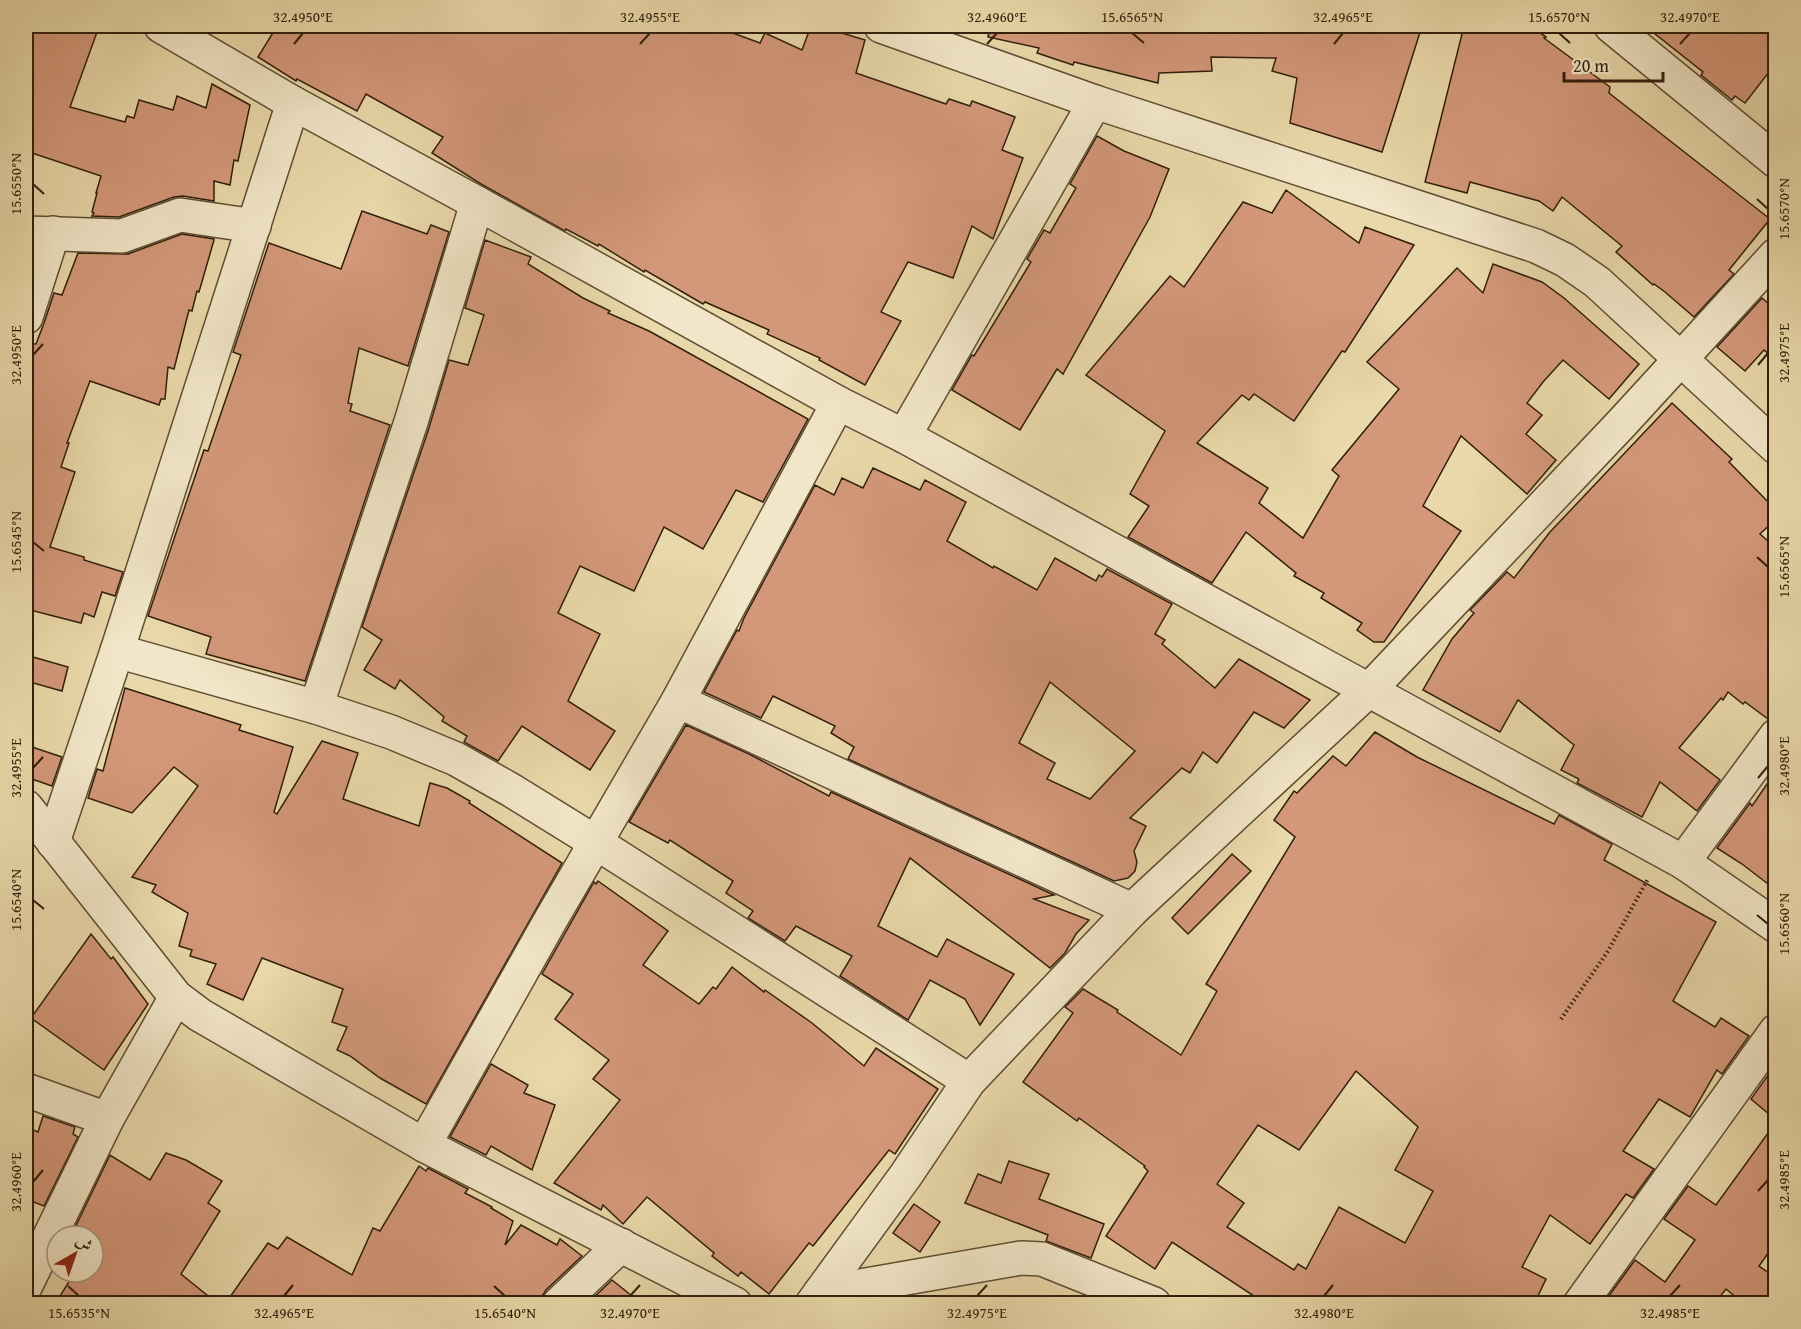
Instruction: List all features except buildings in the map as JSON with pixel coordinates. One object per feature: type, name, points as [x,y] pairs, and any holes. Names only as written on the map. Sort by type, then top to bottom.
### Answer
[{"type":"street","points":[[161,26],[293,103],[838,403],[904,436],[1673,856],[1776,926]]},
{"type":"street","points":[[881,26],[1095,102],[1536,246],[1565,260],[1596,282],[1776,447]]},
{"type":"street","points":[[1611,26],[1776,161]]},
{"type":"street","points":[[904,436],[1095,102]]},
{"type":"street","points":[[53,842],[117,651],[293,103]]},
{"type":"street","points":[[316,707],[411,422],[477,203]]},
{"type":"street","points":[[26,317],[39,233],[122,236],[180,215],[254,226]]},
{"type":"street","points":[[816,1298],[906,1175],[969,1080],[1132,910],[1370,689],[1622,423],[1776,255]]},
{"type":"street","points":[[424,1144],[595,842],[678,701],[838,403]]},
{"type":"street","points":[[117,651],[316,707],[391,732],[456,759],[595,842],[969,1080]]},
{"type":"street","points":[[678,701],[1132,910]]},
{"type":"street","points":[[1673,856],[1776,736]]},
{"type":"street","points":[[26,807],[176,996],[200,1015],[424,1144],[735,1304]]},
{"type":"street","points":[[26,1285],[107,1119],[176,996]]},
{"type":"street","points":[[1580,1304],[1776,1030]]},
{"type":"street","points":[[26,1090],[107,1119]]},
{"type":"street","points":[[559,1304],[621,1245]]},
{"type":"street","points":[[816,1298],[1021,1258],[1042,1259],[1154,1304]]},
{"type":"path","points":[[1561,1018],[1673,856]]}]
